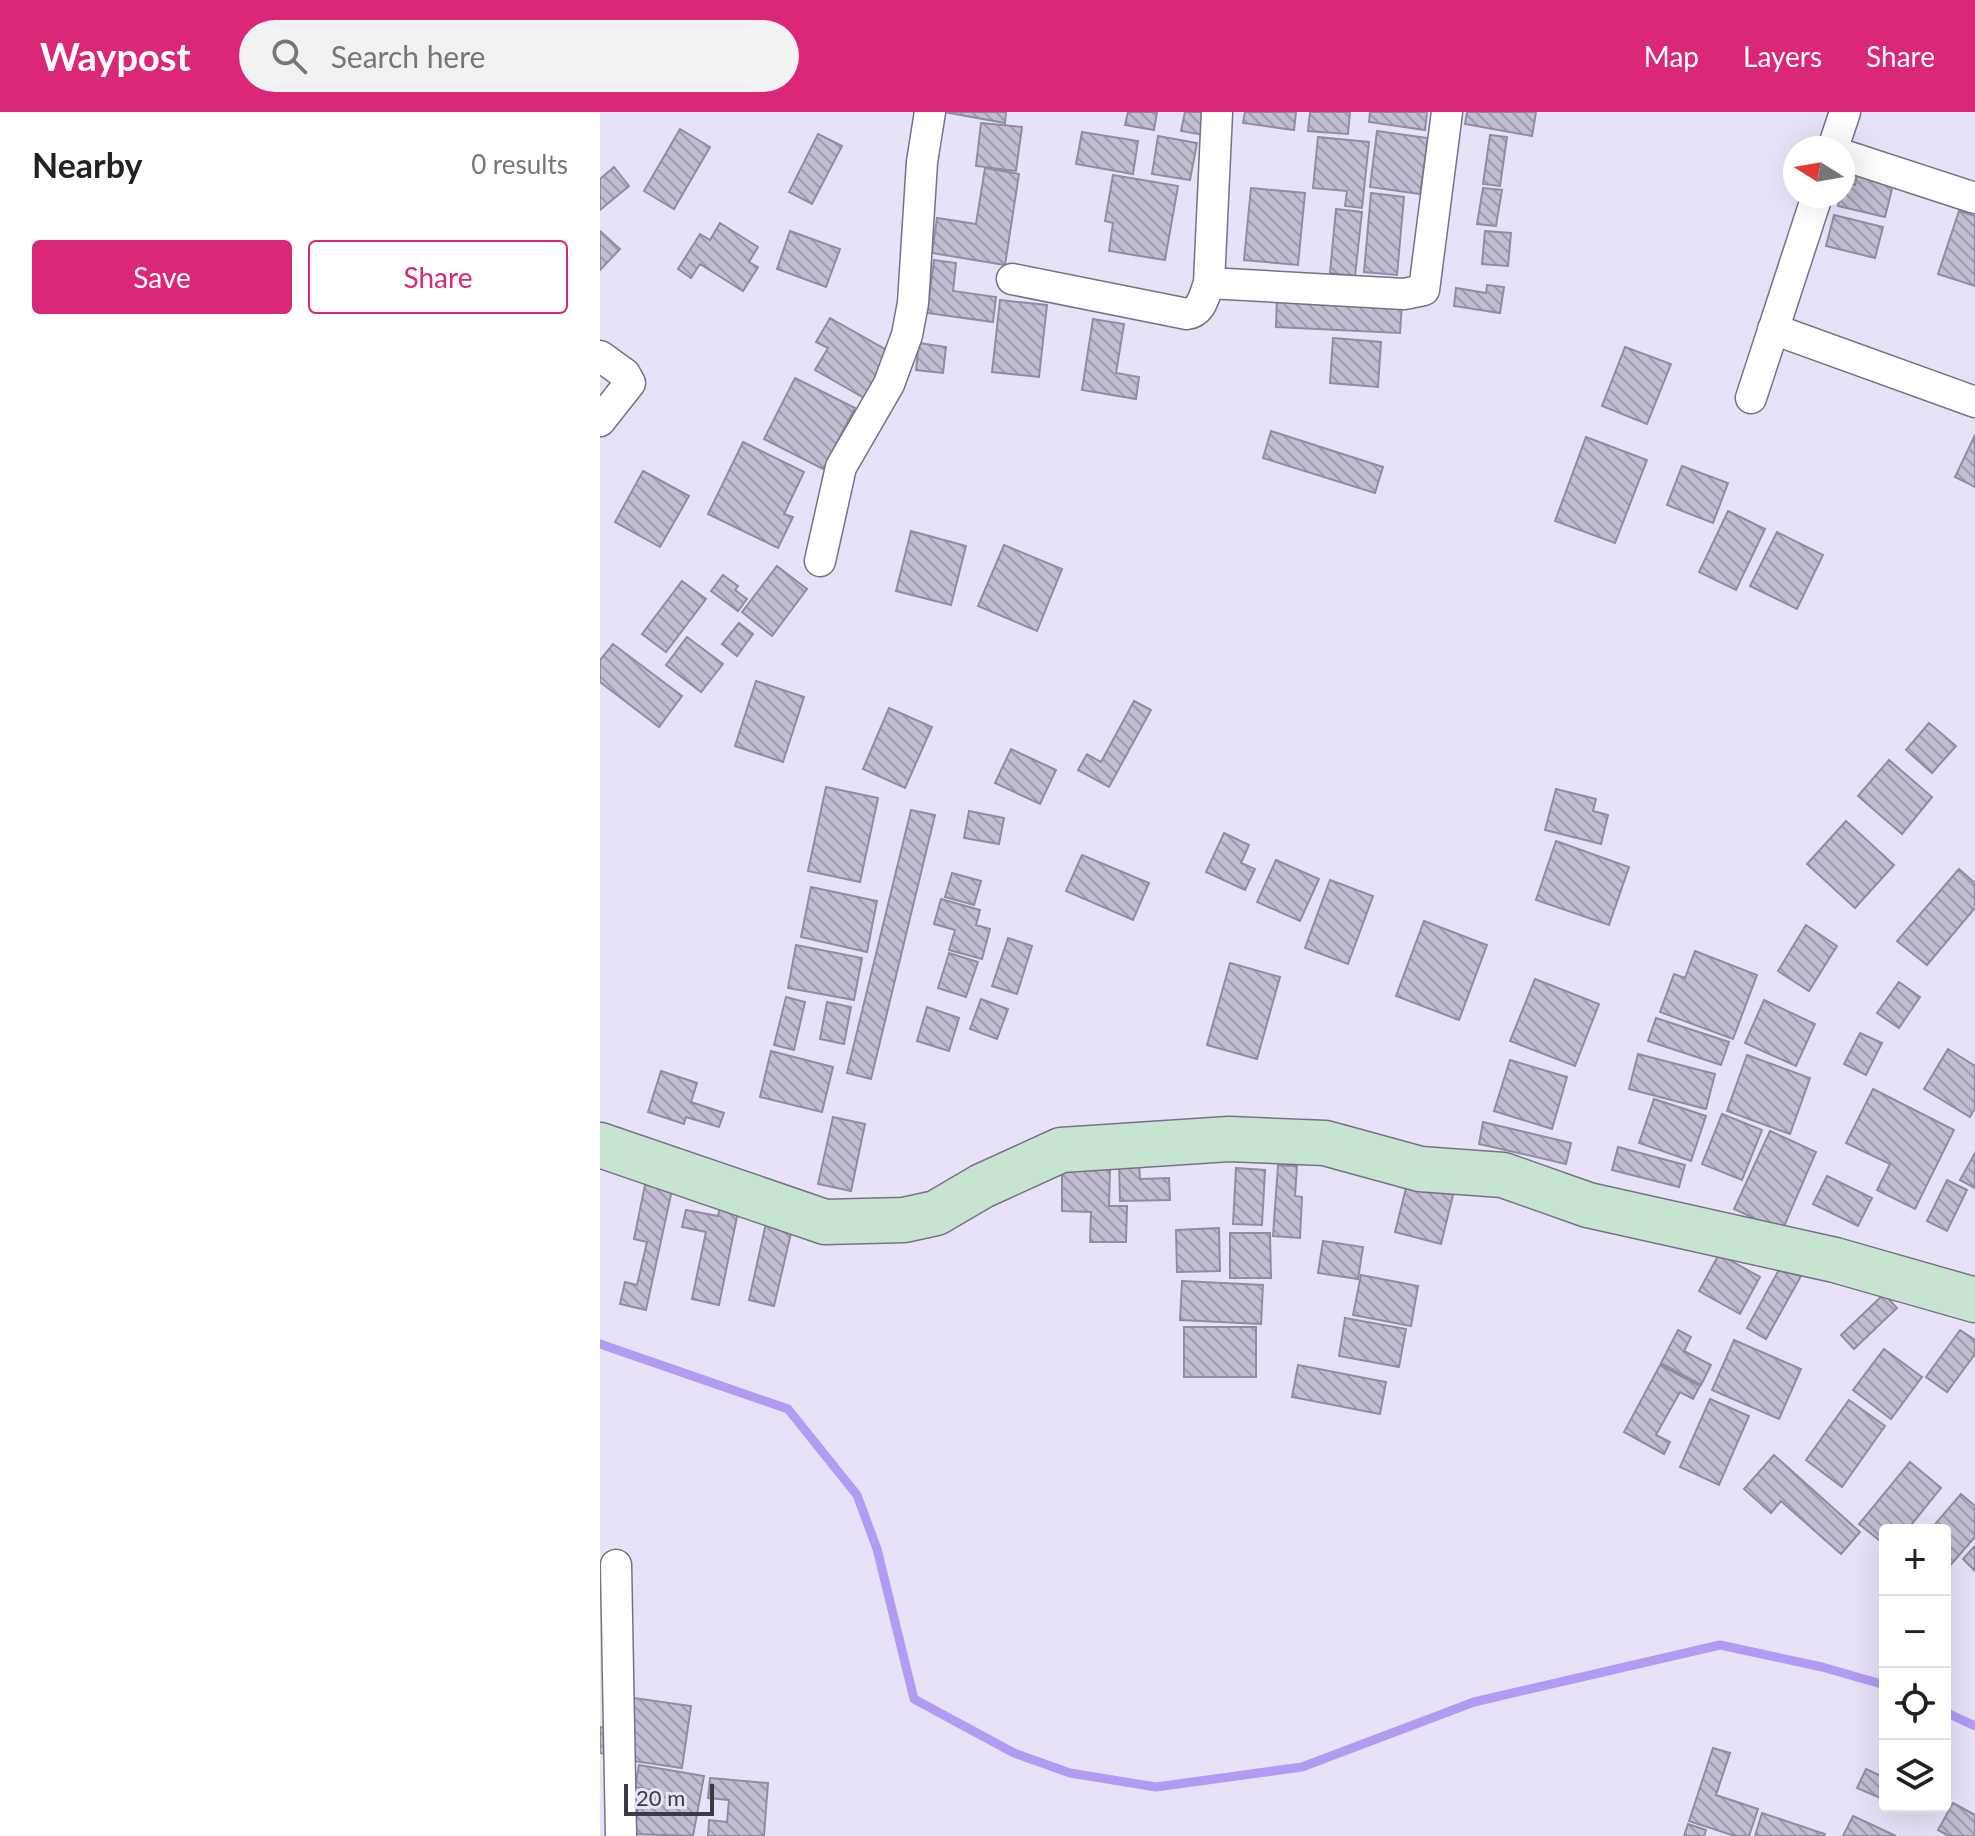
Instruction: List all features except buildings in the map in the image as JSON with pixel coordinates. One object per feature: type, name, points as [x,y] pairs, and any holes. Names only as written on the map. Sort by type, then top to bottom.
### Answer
[{"type":"street","points":[[820,561],[841,467],[889,384],[907,335],[913,303],[922,162],[930,112]]},
{"type":"street","points":[[1012,279],[1187,314],[1195,313],[1209,283],[1217,112]]},
{"type":"street","points":[[1209,283],[1404,294],[1424,290],[1447,112]]},
{"type":"street","points":[[1837,136],[1845,112]]},
{"type":"street","points":[[1855,159],[1975,198]]},
{"type":"street","points":[[1751,398],[1813,208]]},
{"type":"street","points":[[1773,329],[1975,402]]},
{"type":"street","points":[[600,356],[625,374],[630,383],[600,421]]},
{"type":"street","points":[[600,1145],[825,1222],[904,1220],[936,1213],[982,1186],[1061,1150],[1229,1139],[1325,1143],[1420,1169],[1503,1175],[1588,1205],[1835,1260],[1975,1300]]},
{"type":"street","points":[[616,1565],[621,1836]]},
{"type":"waterway","points":[[600,1344],[788,1409],[857,1495],[877,1549],[914,1699],[1014,1753],[1070,1773],[1156,1787],[1302,1767],[1474,1702],[1720,1645],[1822,1667],[1879,1683]]},
{"type":"waterway","points":[[1951,1715],[1975,1726]]}]
